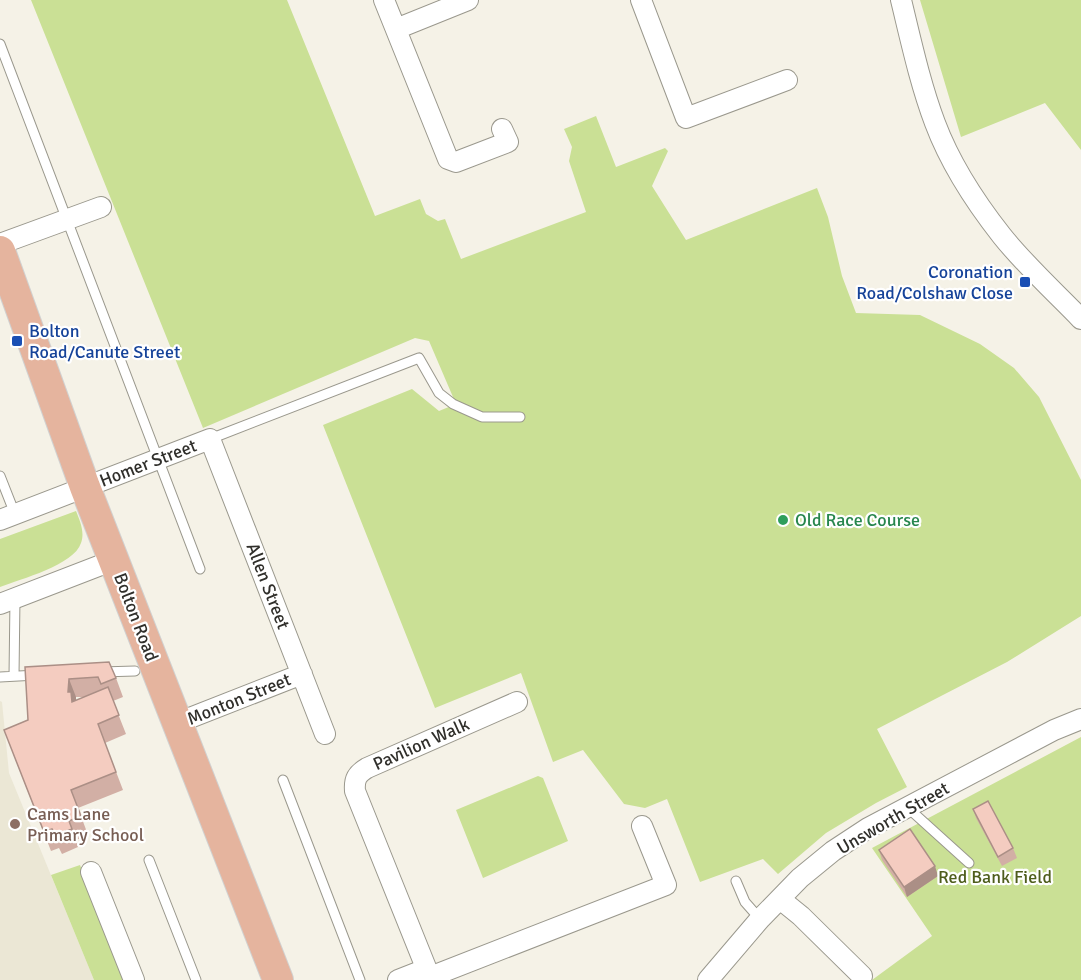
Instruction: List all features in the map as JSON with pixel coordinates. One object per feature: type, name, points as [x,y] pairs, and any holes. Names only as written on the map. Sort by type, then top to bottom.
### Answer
[{"type":"main road","name":"Bolton Road","points":[[0,251],[85,487],[279,980]]},
{"type":"street","points":[[384,0],[448,159],[456,162],[508,142],[502,129]]},
{"type":"street","points":[[396,29],[468,0]]},
{"type":"street","points":[[640,0],[686,118],[787,80]]},
{"type":"street","points":[[901,0],[918,70],[935,125],[957,169],[981,208],[1003,237],[1081,319]]},
{"type":"street","points":[[0,244],[101,207]]},
{"type":"street","name":"Homer Street","points":[[8,517],[210,439]]},
{"type":"street","name":"Allen Street","points":[[210,439],[325,734]]},
{"type":"street","points":[[8,601],[114,560]]},
{"type":"street","name":"Monton Street","points":[[177,723],[302,674]]},
{"type":"street","name":"Pavilion Walk","points":[[429,975],[355,791],[354,782],[358,773],[367,768],[505,702]]},
{"type":"street","name":"Unsworth Street","points":[[708,980],[760,919],[800,878],[833,851],[868,828],[907,807],[1054,730],[1081,720]]},
{"type":"street","points":[[398,980],[429,975],[666,885],[642,826]]},
{"type":"street","points":[[91,872],[134,980]]},
{"type":"street","points":[[780,899],[801,916],[862,976]]},
{"type":"lane","points":[[0,44],[200,569]]},
{"type":"lane","points":[[210,439],[419,358],[439,393],[453,404],[482,417],[520,417]]},
{"type":"lane","points":[[0,476],[8,517]]},
{"type":"lane","points":[[8,601],[14,676]]},
{"type":"lane","points":[[91,673],[135,671]]},
{"type":"lane","points":[[0,677],[47,675]]},
{"type":"lane","points":[[283,780],[360,980]]},
{"type":"lane","points":[[907,807],[969,863]]},
{"type":"lane","points":[[149,860],[196,980]]},
{"type":"lane","points":[[736,881],[745,902],[760,919]]},
{"type":"shaded area","name":"Cams Lane Primary School","points":[[0,701],[2,702],[9,773],[94,980],[0,980]]},
{"type":"green space","points":[[31,0],[287,0],[375,216],[420,199],[426,214],[438,221],[445,219],[461,259],[586,212],[569,161],[572,147],[564,129],[596,116],[616,167],[665,148],[668,151],[652,186],[686,240],[817,188],[828,217],[842,276],[856,313],[920,315],[980,344],[1014,368],[1039,397],[1081,480],[1081,616],[1007,662],[877,729],[907,787],[826,833],[778,874],[763,859],[700,882],[667,799],[645,808],[624,804],[583,750],[553,762],[521,673],[435,708],[323,425],[412,389],[439,411],[456,404],[429,341],[415,338],[203,428]]},
{"type":"green space","points":[[920,0],[1081,0],[1081,150],[1045,103],[961,137]]},
{"type":"green space","points":[[76,511],[82,527],[82,535],[81,543],[76,551],[46,570],[0,587],[0,539]]},
{"type":"green space","name":"Red Bank Field","points":[[1081,737],[1081,980],[872,980],[932,936],[872,848]]},
{"type":"green space","points":[[538,776],[543,778],[568,841],[483,878],[456,810]]},
{"type":"green space","points":[[80,865],[127,980],[94,980],[51,875]]},
{"type":"building","points":[[109,662],[116,678],[101,684],[98,677],[69,679],[68,692],[71,692],[72,702],[108,687],[119,715],[98,724],[116,772],[71,790],[81,816],[69,821],[72,829],[55,835],[52,829],[44,832],[4,730],[28,720],[25,667]]},
{"type":"building","points":[[988,801],[1013,848],[998,857],[973,809]]},
{"type":"building","points":[[910,829],[935,866],[904,887],[879,850]]},
{"type":"place","name":"Coronation Road/Colshaw Close","points":[[1025,282]]},
{"type":"place","name":"Bolton Road/Canute Street","points":[[17,341]]},
{"type":"place","name":"Old Race Course","points":[[783,520]]},
{"type":"place","name":"Cams Lane Primary School","points":[[15,824]]}]
